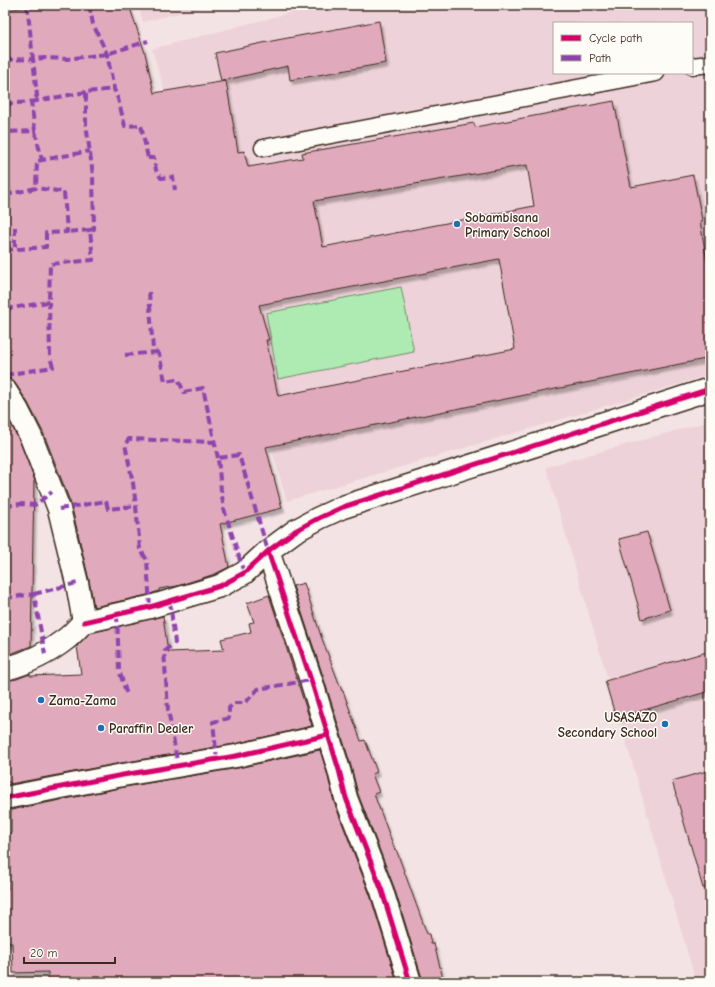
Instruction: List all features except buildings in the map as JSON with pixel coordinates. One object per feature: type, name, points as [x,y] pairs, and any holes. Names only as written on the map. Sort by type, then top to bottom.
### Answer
[{"type":"street","points":[[5,669],[25,664],[45,654],[67,639],[84,622],[157,605],[220,586],[244,573],[268,551],[295,531],[342,507],[710,389]]},
{"type":"street","points":[[5,390],[17,409],[31,437],[58,509],[72,560],[84,622]]},
{"type":"street","points":[[268,551],[311,680],[346,798],[382,891],[410,982]]},
{"type":"street","points":[[5,798],[123,775],[236,756],[328,735]]},
{"type":"lane","points":[[693,66],[710,64]]},
{"type":"lane","points":[[263,148],[651,74]]},
{"type":"shaded area","points":[[138,5],[212,5],[143,22]]},
{"type":"shaded area","name":"Sobambisana Primary School","points":[[319,5],[710,5],[710,375],[287,501],[152,49]]},
{"type":"shaded area","name":"USASAZO Secondary School","points":[[710,421],[710,980],[696,982],[546,467]]},
{"type":"green space","points":[[401,287],[414,352],[278,379],[266,313]]},
{"type":"marked path","points":[[26,5],[33,59],[67,59],[107,54],[148,41]]},
{"type":"marked path","points":[[89,5],[93,24],[107,54],[114,89],[125,126],[141,125],[148,158],[145,158]]},
{"type":"marked path","points":[[5,60],[33,59],[37,96],[31,102]]},
{"type":"marked path","points":[[90,230],[94,229],[93,175],[86,124],[86,92],[114,89]]},
{"type":"marked path","points":[[31,102],[86,92]]},
{"type":"marked path","points":[[5,104],[31,102],[35,131],[5,132]]},
{"type":"marked path","points":[[35,131],[42,160]]},
{"type":"marked path","points":[[5,195],[36,188],[37,161],[90,151]]},
{"type":"marked path","points":[[148,158],[154,158],[156,170],[161,178],[173,177],[175,190]]},
{"type":"marked path","points":[[5,250],[46,247],[46,233],[67,232],[64,192],[36,188]]},
{"type":"marked path","points":[[15,227],[15,249]]},
{"type":"marked path","points":[[5,309],[49,302],[50,264],[93,260],[90,230],[67,232]]},
{"type":"marked path","points":[[149,292],[153,349],[159,354],[165,381],[178,379],[184,392],[203,388],[218,458]]},
{"type":"marked path","points":[[5,375],[53,367],[50,357],[49,302]]},
{"type":"marked path","points":[[125,355],[157,352]]},
{"type":"marked path","points":[[150,607],[147,560],[140,549],[133,483],[125,444],[129,439],[214,442]]},
{"type":"marked path","points":[[244,573],[224,509],[218,458],[239,455],[268,551]]},
{"type":"marked path","points":[[5,506],[20,504],[35,505],[52,492]]},
{"type":"marked path","points":[[59,509],[106,501],[108,509],[136,506]]},
{"type":"marked path","points":[[34,594],[77,583]]},
{"type":"marked path","points":[[5,598],[34,594],[45,654]]},
{"type":"marked path","points":[[170,601],[175,643],[164,651],[168,709],[178,766]]},
{"type":"marked path","points":[[117,614],[119,670],[127,695]]},
{"type":"marked path","points":[[217,760],[213,722],[229,718],[229,708],[234,703],[245,703],[258,689],[311,680]]},
{"type":"cycle path","points":[[84,622],[150,607],[220,586],[244,573],[268,551],[295,531],[343,507],[710,389]]},
{"type":"cycle path","points":[[268,551],[311,680],[339,770],[346,798],[382,891],[410,982]]},
{"type":"cycle path","points":[[5,798],[123,775],[236,756],[328,735]]},
{"type":"place","name":"Sobambisana Primary School","points":[[457,224]]},
{"type":"place","name":"Zama-Zama","points":[[41,700]]},
{"type":"place","name":"USASAZO Secondary School","points":[[665,724]]},
{"type":"place","name":"Paraffin Dealer","points":[[101,728]]}]
